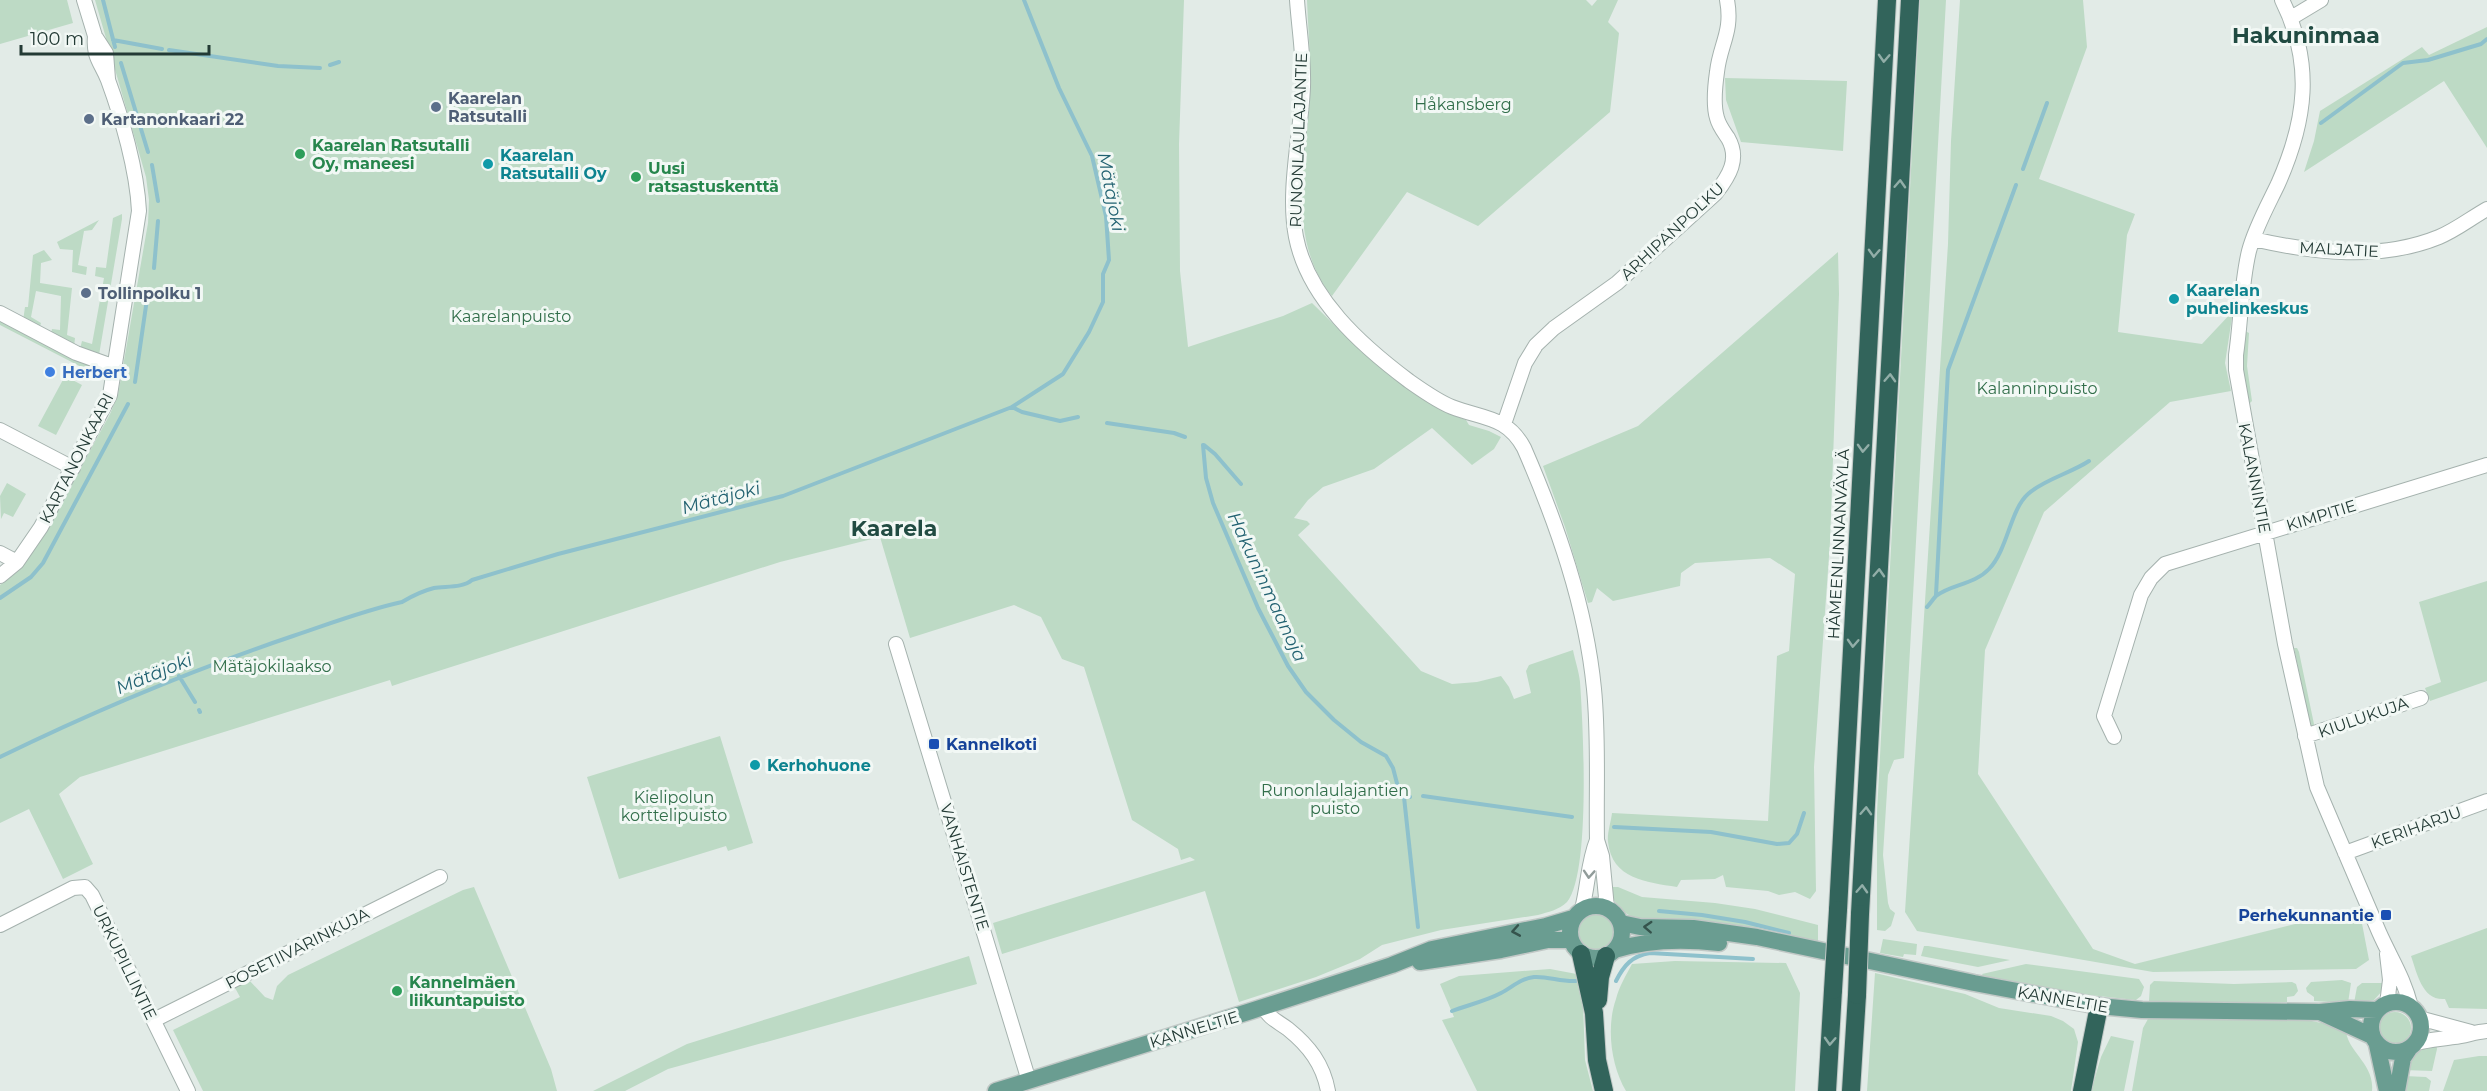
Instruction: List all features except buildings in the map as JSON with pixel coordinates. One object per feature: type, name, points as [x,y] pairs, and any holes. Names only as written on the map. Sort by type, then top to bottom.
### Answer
[{"type":"highway","name":"HÄMEENLINNANVÄYLÄ","points":[[1827,1091],[1887,0]]},
{"type":"highway","points":[[1851,1091],[1910,0]]},
{"type":"highway","points":[[1576,947],[1594,1013],[1597,1060],[1604,1091]]},
{"type":"highway","points":[[1594,1013],[1599,999],[1600,977],[1611,953]]},
{"type":"highway","points":[[2082,1091],[2099,1006]]},
{"type":"main road","points":[[1594,905],[1607,908],[1616,914],[1621,923],[1622,938],[1611,953],[1593,958],[1576,947],[1569,928],[1578,913],[1594,905]]},
{"type":"main road","name":"KANNELTIE","points":[[996,1091],[1031,1086],[1443,946],[1546,926],[1578,913]]},
{"type":"main road","name":"KANNELTIE","points":[[1621,923],[1640,927],[1694,928],[1757,937],[2099,1006],[2142,1010],[2320,1012],[2382,1007]]},
{"type":"main road","name":"KANNELTIE","points":[[1392,965],[1501,950],[1548,940],[1576,947]]},
{"type":"main road","name":"KANNELTIE","points":[[1611,953],[1636,943],[1669,940],[1810,949]]},
{"type":"main road","points":[[2387,1091],[2372,1020],[2382,1007],[2397,1002],[2415,1013],[2421,1031],[2403,1058],[2397,1091]]},
{"type":"main road","name":"KANNELTIE","points":[[2320,1012],[2375,1040]]},
{"type":"main road","points":[[2375,1040],[2392,1052],[2412,1046]]},
{"type":"street","name":"KARTANONKAARI","points":[[0,576],[16,562],[41,527],[110,395],[139,211],[132,160],[108,79],[106,52],[95,36],[84,0]]},
{"type":"street","name":"RUNONLAULAJANTIE","points":[[1297,0],[1303,84],[1294,218],[1296,238],[1311,279],[1328,305],[1345,324],[1410,381],[1452,407],[1504,424]]},
{"type":"street","name":"ARHIPANPOLKU","points":[[1504,424],[1525,363],[1536,345],[1554,328],[1617,283],[1716,193],[1727,178],[1733,164],[1733,150],[1718,120],[1715,106],[1717,72],[1728,32],[1727,0]]},
{"type":"street","name":"KALANNINTIE","points":[[2282,0],[2291,18],[2300,49],[2303,86],[2298,131],[2295,145],[2253,239],[2244,281],[2236,370],[2285,644],[2317,787],[2387,952],[2397,964],[2415,1013]]},
{"type":"street","points":[[2291,18],[2321,0]]},
{"type":"street","name":"MALJATIE","points":[[2253,239],[2275,245],[2353,253],[2385,252],[2411,247],[2442,236],[2487,209]]},
{"type":"street","points":[[0,314],[76,353],[115,367]]},
{"type":"street","points":[[1504,424],[1519,438],[1536,475],[1578,597],[1594,689],[1597,840],[1602,856],[1607,908]]},
{"type":"street","points":[[0,430],[73,468]]},
{"type":"street","name":"KIMPITIE","points":[[2114,737],[2104,716],[2141,595],[2151,578],[2172,560],[2487,465]]},
{"type":"street","points":[[0,553],[16,562]]},
{"type":"street","name":"VANHAISTENTIE","points":[[896,644],[1031,1086]]},
{"type":"street","name":"KIULUKUJA","points":[[2305,736],[2421,698]]},
{"type":"street","name":"KERIHARJU","points":[[2345,853],[2487,801]]},
{"type":"street","points":[[1578,913],[1588,882],[1590,857],[1597,840]]},
{"type":"street","name":"POSETIIVARINKUJA","points":[[154,1020],[440,877]]},
{"type":"street","name":"URKUPILLINTIE","points":[[0,925],[73,888],[85,887],[92,895],[188,1091]]},
{"type":"street","name":"KALANNINTIE","points":[[2382,1007],[2390,980],[2387,952]]},
{"type":"street","points":[[1264,1007],[1270,1017],[1310,1050],[1322,1068],[1328,1091]]},
{"type":"street","points":[[2415,1013],[2471,1032]]},
{"type":"street","points":[[2412,1046],[2442,1037],[2487,1031]]},
{"type":"green space","points":[[0,0],[67,0],[73,23],[0,44]]},
{"type":"green space","name":"Kaarelanpuisto","points":[[95,0],[1184,0],[1179,144],[1180,271],[1188,347],[1283,316],[1312,303],[1363,353],[1446,412],[1466,420],[1469,425],[1501,437],[1494,449],[1472,465],[1432,428],[1374,469],[1323,487],[1308,500],[1294,518],[1310,524],[1298,535],[1421,671],[1452,684],[1477,682],[1501,676],[1514,699],[1531,693],[1526,671],[1529,665],[1573,650],[1580,682],[1584,796],[1580,861],[1575,886],[1567,902],[1557,909],[1538,915],[1441,930],[1382,945],[1360,959],[1316,977],[1239,1002],[1205,891],[1002,954],[993,923],[1195,860],[1190,857],[1181,860],[1178,849],[1132,820],[1084,667],[1062,659],[1041,617],[1014,605],[910,638],[880,537],[780,562],[392,686],[390,680],[80,777],[59,794],[93,864],[63,879],[29,809],[0,823],[0,585],[21,568],[42,539],[118,395],[148,223],[149,200],[146,177]]},
{"type":"green space","name":"Håkansberg","points":[[1307,0],[1586,0],[1592,6],[1597,0],[1618,0],[1608,22],[1619,33],[1610,112],[1478,226],[1407,192],[1332,296],[1317,273],[1308,249],[1303,222],[1303,168],[1310,87]]},
{"type":"green space","points":[[1920,0],[1946,0],[1904,758],[1894,760],[1888,775],[1883,855],[1888,903],[1890,909],[1895,913],[1891,926],[1885,931],[1877,930],[1877,813]]},
{"type":"green space","name":"Kalanninpuisto","points":[[1960,0],[2083,0],[2087,47],[2039,179],[2135,214],[2127,235],[2118,332],[2202,344],[2233,311],[2225,363],[2231,391],[2170,402],[2044,512],[1985,650],[1978,774],[2093,949],[2135,964],[2359,908],[2369,960],[2356,969],[2153,972],[1917,931],[1905,912],[1948,244],[1951,141]]},
{"type":"green space","points":[[2487,27],[2487,148],[2444,81],[2304,172],[2314,141],[2320,111],[2422,47],[2429,55]]},
{"type":"green space","points":[[1725,78],[1847,81],[1843,151],[1741,142],[1726,100]]},
{"type":"green space","points":[[122,214],[99,355],[80,349],[82,341],[92,344],[104,278],[95,276],[96,267],[106,268],[113,218]]},
{"type":"green space","points":[[99,220],[92,230],[84,231],[78,265],[87,267],[86,275],[72,272],[73,250],[60,249],[57,242]]},
{"type":"green space","points":[[44,250],[52,260],[41,263],[40,283],[72,288],[67,335],[75,338],[74,347],[51,334],[52,329],[60,330],[61,296],[36,291],[31,317],[41,323],[39,329],[23,321],[25,307],[28,307],[33,255]]},
{"type":"green space","points":[[1838,252],[1839,294],[1830,542],[1814,767],[1816,891],[1810,899],[1795,892],[1779,895],[1768,891],[1726,887],[1723,875],[1715,879],[1681,880],[1677,887],[1643,880],[1623,871],[1611,854],[1608,839],[1612,813],[1768,821],[1777,656],[1789,651],[1795,574],[1770,558],[1695,563],[1681,573],[1680,586],[1613,601],[1597,588],[1592,602],[1588,603],[1565,527],[1543,466],[1638,426]]},
{"type":"green space","points":[[0,318],[94,368],[95,372],[0,325]]},
{"type":"green space","points":[[2245,331],[2249,333],[2247,366],[2252,401],[2248,405],[2242,366]]},
{"type":"green space","points":[[65,376],[82,385],[56,435],[38,426]]},
{"type":"green space","points":[[7,483],[26,494],[13,517],[4,513],[1,519],[0,496]]},
{"type":"green space","points":[[2487,581],[2487,681],[2430,701],[2425,688],[2441,682],[2419,602]]},
{"type":"green space","points":[[2294,648],[2297,648],[2299,652],[2315,729],[2311,728]]},
{"type":"green space","name":"Kielipolun korttelipuisto","points":[[720,736],[753,843],[728,851],[726,846],[619,879],[587,777]]},
{"type":"green space","name":"Kannelmäen liikuntapuisto","points":[[474,887],[551,1069],[557,1091],[203,1091],[173,1030],[240,997],[234,986],[248,979],[265,997],[273,1000],[277,986],[288,975],[463,890]]},
{"type":"green space","points":[[1609,887],[1618,887],[1642,897],[1755,909],[1818,925],[1818,943],[1636,919],[1619,907]]},
{"type":"green space","points":[[1597,914],[1610,919],[1615,932],[1610,945],[1597,950],[1584,945],[1579,932],[1584,919]]},
{"type":"green space","points":[[2487,928],[2487,1009],[2449,1008],[2445,999],[2431,996],[2426,991],[2418,978],[2411,956]]},
{"type":"green space","points":[[1883,939],[1917,944],[1916,955],[1904,954],[1903,957],[1880,953]]},
{"type":"green space","points":[[1924,946],[2010,960],[1978,967],[1921,956]]},
{"type":"green space","points":[[969,956],[977,984],[668,1069],[625,1091],[593,1091],[687,1044]]},
{"type":"green space","points":[[1675,961],[1786,963],[1800,993],[1795,1091],[1626,1091],[1617,1070],[1611,1034],[1613,1010],[1619,990],[1632,964]]},
{"type":"green space","points":[[2026,964],[2139,979],[2144,987],[2141,996],[2136,1000],[2061,992],[1984,977],[1982,974]]},
{"type":"green space","points":[[1550,969],[1582,975],[1585,1060],[1593,1091],[1477,1091],[1442,1020],[1454,1017],[1440,984],[1459,976]]},
{"type":"green space","points":[[1875,973],[1965,994],[1999,1008],[2051,1016],[2063,1021],[2074,1029],[2078,1042],[2071,1091],[1867,1091]]},
{"type":"green space","points":[[2342,980],[2351,983],[2348,1003],[2314,1001],[2314,997],[2307,992],[2306,988],[2311,982]]},
{"type":"green space","points":[[2154,981],[2234,984],[2292,982],[2296,984],[2298,991],[2294,996],[2287,997],[2287,1002],[2149,1001],[2150,985]]},
{"type":"green space","points":[[2362,983],[2385,983],[2383,990],[2374,1000],[2354,1003],[2357,987]]},
{"type":"green space","points":[[2395,1012],[2407,1016],[2411,1028],[2407,1040],[2395,1044],[2383,1040],[2379,1028],[2383,1016]]},
{"type":"green space","points":[[2297,1018],[2346,1028],[2350,1044],[2369,1073],[2372,1091],[2132,1091],[2143,1028],[2148,1019]]},
{"type":"green space","points":[[2111,1036],[2134,1041],[2124,1091],[2091,1091],[2101,1057]]},
{"type":"green space","points":[[2436,1043],[2437,1049],[2432,1071],[2404,1070],[2413,1054]]},
{"type":"green space","points":[[2487,1056],[2487,1091],[2443,1091],[2454,1060]]},
{"type":"green space","points":[[2404,1076],[2426,1077],[2431,1081],[2429,1091],[2403,1091]]},
{"type":"waterway","points":[[103,0],[115,47]]},
{"type":"waterway","name":"Mätäjoki","points":[[0,757],[108,707],[181,677],[334,622],[402,602],[425,591],[468,583],[558,554],[783,496],[1012,407],[1063,374],[1089,332],[1103,302],[1103,274],[1109,260],[1106,216],[1092,156],[1059,88],[1024,0]]},
{"type":"waterway","name":"Hakuninmaanoja","points":[[2321,123],[2403,63],[2428,60],[2481,44],[2487,39]]},
{"type":"waterway","points":[[113,40],[162,49]]},
{"type":"waterway","points":[[169,50],[278,66],[320,68]]},
{"type":"waterway","points":[[330,65],[339,62]]},
{"type":"waterway","points":[[121,63],[148,152]]},
{"type":"waterway","points":[[2023,169],[2047,103]]},
{"type":"waterway","points":[[152,165],[158,201]]},
{"type":"waterway","points":[[1936,595],[1948,370],[2016,185]]},
{"type":"waterway","points":[[154,268],[158,221]]},
{"type":"waterway","points":[[135,382],[148,292]]},
{"type":"waterway","points":[[0,598],[31,577],[43,563],[128,404]]},
{"type":"waterway","name":"Hakuninmaanoja","points":[[1012,407],[1022,412],[1060,421],[1078,417]]},
{"type":"waterway","name":"Hakuninmaanoja","points":[[1107,423],[1174,433],[1185,437]]},
{"type":"waterway","name":"Hakuninmaanoja","points":[[1203,445],[1206,478],[1213,503],[1258,608],[1288,666],[1306,692],[1334,720],[1361,742],[1386,756],[1393,768],[1399,791],[1404,796],[1410,797]]},
{"type":"waterway","points":[[1204,445],[1241,484]]},
{"type":"waterway","name":"Hakuninmaanoja","points":[[1927,607],[1942,592],[1976,578],[1989,569],[2001,551],[2017,510],[2028,494],[2089,461]]},
{"type":"waterway","points":[[179,676],[195,702]]},
{"type":"waterway","name":"Hakuninmaanoja","points":[[1423,796],[1572,817]]},
{"type":"waterway","points":[[1404,797],[1418,927]]},
{"type":"waterway","name":"Hakuninmaanoja","points":[[1614,827],[1711,832],[1777,844],[1789,843],[1797,834],[1804,813]]},
{"type":"waterway","points":[[1659,911],[1745,922],[1789,933]]},
{"type":"waterway","points":[[1616,981],[1629,962],[1638,956],[1650,953],[1753,959]]},
{"type":"waterway","points":[[1452,1011],[1495,996],[1529,978],[1576,981]]},
{"type":"place","name":"Kaarelan Ratsutalli","points":[[436,107]]},
{"type":"place","name":"Kartanonkaari 22","points":[[89,119]]},
{"type":"place","name":"Kaarelan Ratsutalli Oy, maneesi","points":[[300,154]]},
{"type":"place","name":"Kaarelan Ratsutalli Oy","points":[[488,164]]},
{"type":"place","name":"Uusi ratsastuskenttä","points":[[636,177]]},
{"type":"place","name":"Tollinpolku 1","points":[[86,293]]},
{"type":"place","name":"Kaarelan puhelinkeskus","points":[[2174,299]]},
{"type":"place","name":"Herbert","points":[[50,372]]},
{"type":"place","name":"Kannelkoti","points":[[934,744]]},
{"type":"place","name":"Kerhohuone","points":[[755,765]]},
{"type":"place","name":"Perhekunnantie","points":[[2386,915]]},
{"type":"place","name":"Kannelmäen liikuntapuisto","points":[[397,991]]},
{"type":"district","name":"Hakuninmaa","points":[[2306,35]]},
{"type":"district","name":"Kaarela","points":[[894,528]]},
{"type":"park label","name":"Mätäjokilaakso","points":[[272,666]]},
{"type":"park label","name":"Runonlaulajantien puisto","points":[[1335,799]]}]
